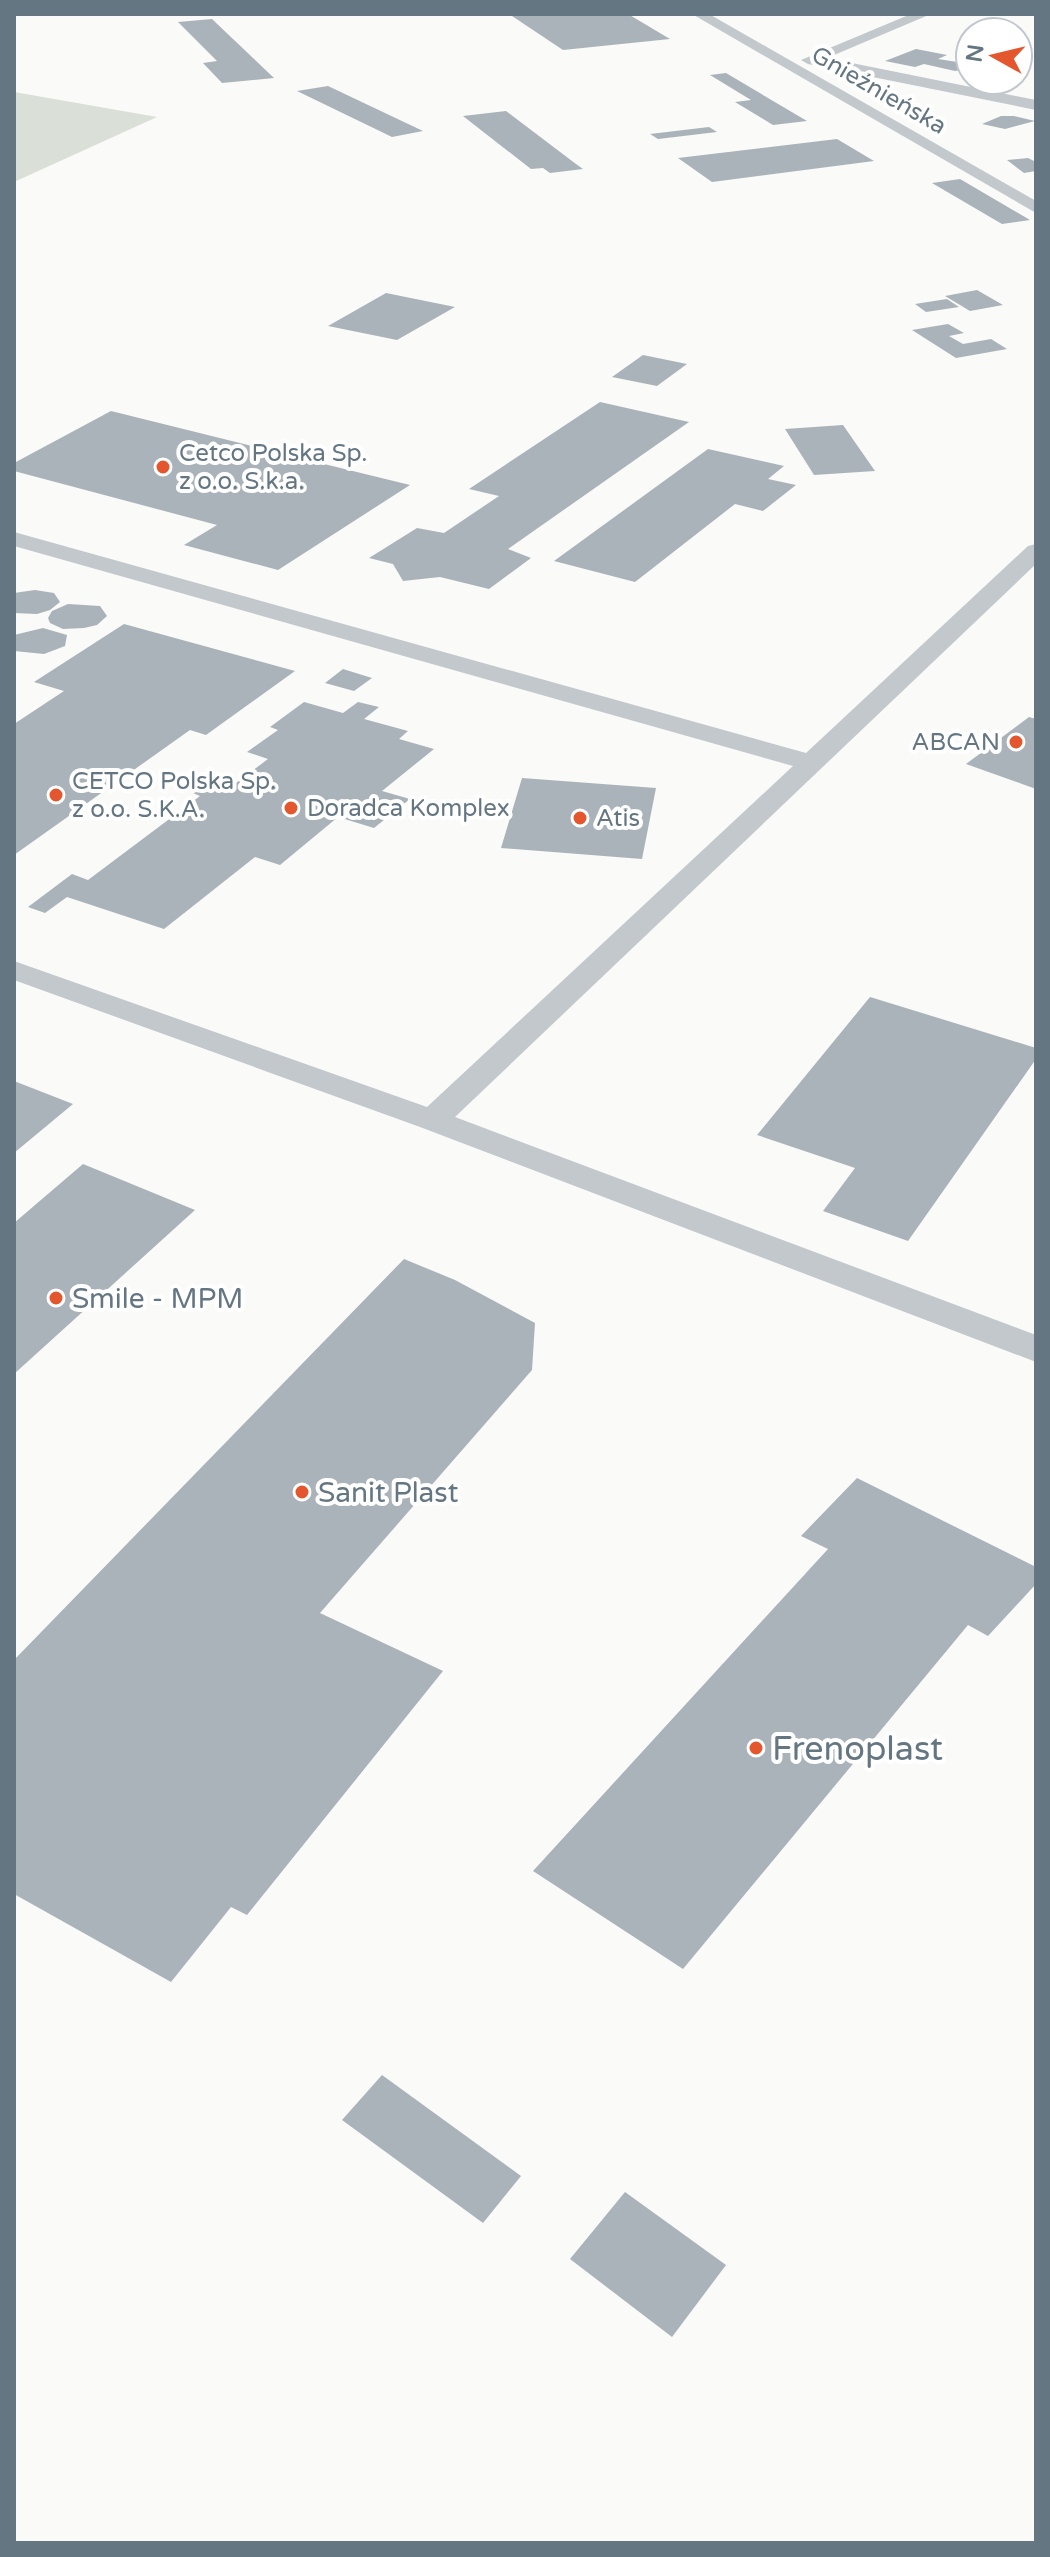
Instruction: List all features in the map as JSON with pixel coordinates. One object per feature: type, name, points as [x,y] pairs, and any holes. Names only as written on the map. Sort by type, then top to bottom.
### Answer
[{"type":"street","name":"Gnieźnieńska","points":[[699,14],[1036,208]]},
{"type":"street","points":[[782,62],[810,59],[924,14]]},
{"type":"street","points":[[810,59],[1036,105]]},
{"type":"street","points":[[14,539],[810,762]]},
{"type":"street","points":[[432,1120],[1036,551]]},
{"type":"street","points":[[14,970],[432,1120],[1036,1349]]},
{"type":"shaded area","points":[[14,92],[157,117],[14,182]]},
{"type":"building","points":[[509,14],[628,14],[670,39],[563,50]]},
{"type":"building","points":[[212,19],[274,78],[222,83],[203,63],[217,61],[178,22]]},
{"type":"building","points":[[916,49],[947,55],[938,59],[954,62],[954,71],[924,64],[915,67],[885,61]]},
{"type":"building","points":[[726,73],[807,121],[773,125],[735,102],[751,100],[710,75]]},
{"type":"building","points":[[328,86],[423,131],[392,137],[297,91]]},
{"type":"building","points":[[506,111],[583,169],[550,173],[543,168],[531,169],[463,116]]},
{"type":"building","points":[[1001,116],[1035,121],[1005,129],[982,124]]},
{"type":"building","points":[[709,127],[717,132],[658,139],[650,134]]},
{"type":"building","points":[[837,139],[874,161],[712,182],[678,158]]},
{"type":"building","points":[[1028,158],[1036,162],[1036,171],[1024,173],[1007,160]]},
{"type":"building","points":[[960,179],[1030,220],[1002,224],[932,183]]},
{"type":"building","points":[[977,290],[1003,305],[970,311],[945,296]]},
{"type":"building","points":[[386,293],[455,307],[397,340],[328,326]]},
{"type":"building","points":[[947,299],[959,307],[926,312],[915,304]]},
{"type":"building","points":[[948,324],[964,333],[949,336],[963,344],[991,339],[1007,349],[956,358],[912,330]]},
{"type":"building","points":[[643,355],[687,364],[657,386],[612,377]]},
{"type":"building","points":[[600,402],[689,422],[508,549],[531,558],[489,589],[440,577],[403,581],[393,564],[369,558],[417,528],[444,533],[499,496],[469,489]]},
{"type":"building","name":"Cetco Polska Sp. z o.o. S.k.a.","points":[[111,411],[410,485],[278,570],[184,545],[217,525],[14,471],[14,463]]},
{"type":"building","points":[[843,425],[875,471],[814,475],[785,429]]},
{"type":"building","points":[[708,449],[784,466],[768,479],[796,485],[763,511],[735,504],[635,582],[554,561]]},
{"type":"building","points":[[35,590],[54,593],[60,602],[50,610],[37,614],[14,613],[14,593]]},
{"type":"building","points":[[68,604],[100,606],[107,616],[97,625],[84,628],[63,629],[50,623],[48,618],[52,611]]},
{"type":"building","name":"CETCO Polska Sp. z o.o. S.K.A.","points":[[124,624],[295,671],[206,735],[190,730],[14,855],[14,724],[64,691],[34,682]]},
{"type":"building","points":[[43,628],[67,635],[65,646],[44,654],[14,651],[14,635]]},
{"type":"building","points":[[343,669],[372,678],[354,691],[325,683]]},
{"type":"building","name":"Doradca Komplex","points":[[304,702],[343,713],[358,702],[379,707],[364,719],[408,731],[399,739],[434,749],[382,791],[410,799],[374,828],[338,817],[280,865],[255,857],[164,929],[67,897],[45,913],[28,907],[72,874],[88,880],[200,796],[193,793],[211,779],[232,786],[268,759],[247,752],[278,730],[270,727]]},
{"type":"building","name":"ABCAN","points":[[1029,717],[1036,719],[1036,789],[966,764]]},
{"type":"building","name":"Atis","points":[[522,778],[656,788],[642,859],[501,848]]},
{"type":"building","points":[[870,997],[1036,1048],[1036,1059],[908,1241],[823,1211],[855,1168],[757,1135]]},
{"type":"building","points":[[14,1081],[73,1104],[14,1153]]},
{"type":"building","name":"Smile - MPM","points":[[83,1164],[195,1210],[14,1374],[14,1223]]},
{"type":"building","name":"Sanit Plast","points":[[404,1259],[455,1280],[535,1323],[532,1370],[320,1613],[443,1671],[247,1915],[231,1907],[171,1982],[14,1894],[14,1660]]},
{"type":"building","name":"Frenoplast","points":[[857,1478],[1036,1567],[1036,1584],[988,1636],[968,1625],[683,1969],[533,1871],[828,1549],[801,1536]]},
{"type":"building","points":[[382,2075],[521,2176],[483,2223],[342,2120]]},
{"type":"building","points":[[625,2192],[726,2265],[672,2337],[570,2259]]},
{"type":"place","name":"Cetco Polska Sp. z o.o. S.k.a.","points":[[163,467]]},
{"type":"place","name":"ABCAN","points":[[1016,742]]},
{"type":"place","name":"CETCO Polska Sp. z o.o. S.K.A.","points":[[56,795]]},
{"type":"place","name":"Doradca Komplex","points":[[291,808]]},
{"type":"place","name":"Atis","points":[[580,818]]},
{"type":"place","name":"Smile - MPM","points":[[56,1298]]},
{"type":"place","name":"Sanit Plast","points":[[302,1492]]},
{"type":"place","name":"Frenoplast","points":[[756,1748]]}]
